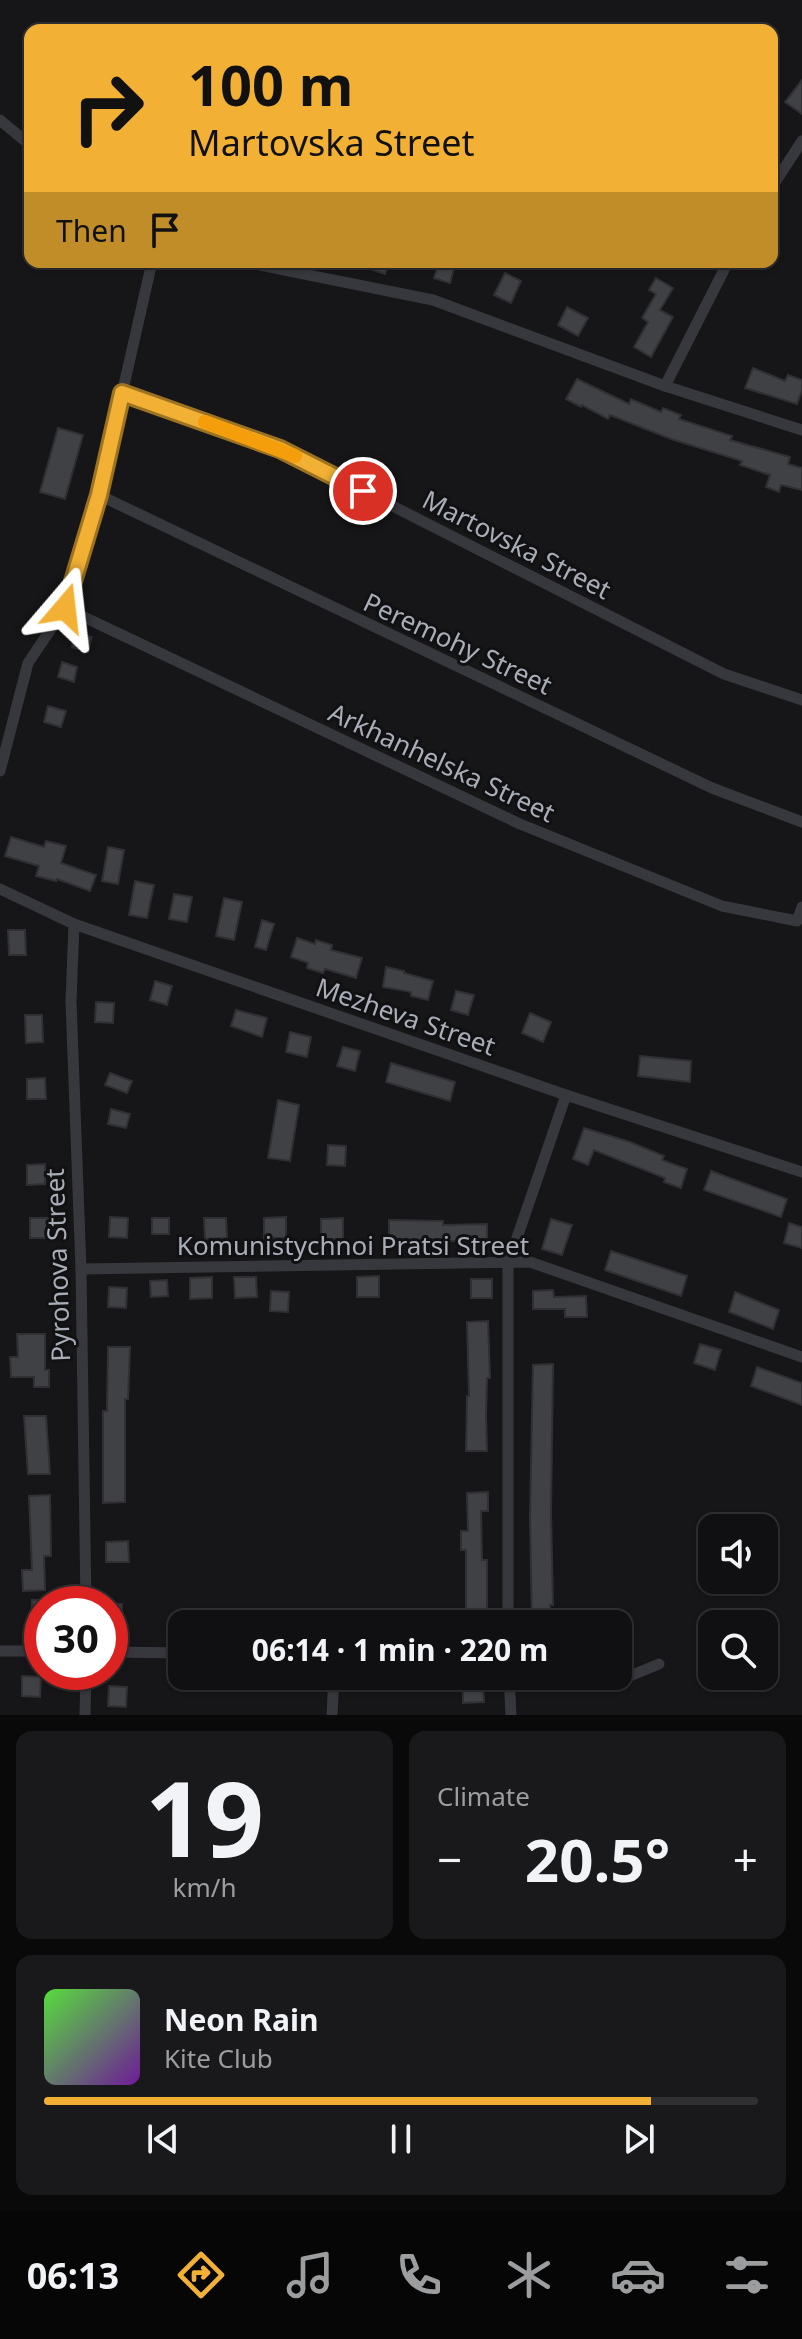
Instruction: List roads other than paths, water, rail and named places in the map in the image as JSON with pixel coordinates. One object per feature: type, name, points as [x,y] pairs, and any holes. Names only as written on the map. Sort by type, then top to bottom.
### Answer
[{"type":"street","points":[[0,120],[24,140]]},
{"type":"street","points":[[778,178],[802,141]]},
{"type":"street","points":[[0,771],[28,663],[65,608],[99,495],[151,268]]},
{"type":"street","points":[[274,268],[433,300],[665,386],[802,430]]},
{"type":"street","points":[[665,386],[725,268]]},
{"type":"street","name":"Martovska Street","points":[[122,393],[280,449],[724,674],[802,700]]},
{"type":"street","name":"Peremohy Street","points":[[99,495],[712,788],[802,822]]},
{"type":"street","name":"Arkhanhelska Street","points":[[65,608],[520,824],[722,906],[797,921],[802,907]]},
{"type":"street","name":"Mezheva Street","points":[[0,889],[74,924],[566,1095],[802,1172]]},
{"type":"street","name":"Pyrohova Street","points":[[74,924],[71,1001],[81,1269],[86,1586]]},
{"type":"street","points":[[508,1610],[508,1264],[566,1095]]},
{"type":"street","name":"Komunistychnoi Pratsi Street","points":[[81,1269],[530,1262],[802,1357]]},
{"type":"street","points":[[0,1651],[24,1651]]},
{"type":"street","points":[[128,1652],[168,1653]]},
{"type":"street","points":[[632,1675],[659,1664]]},
{"type":"street","points":[[85,1715],[86,1690]]},
{"type":"street","points":[[332,1715],[333,1690]]},
{"type":"street","points":[[510,1690],[511,1715]]}]
